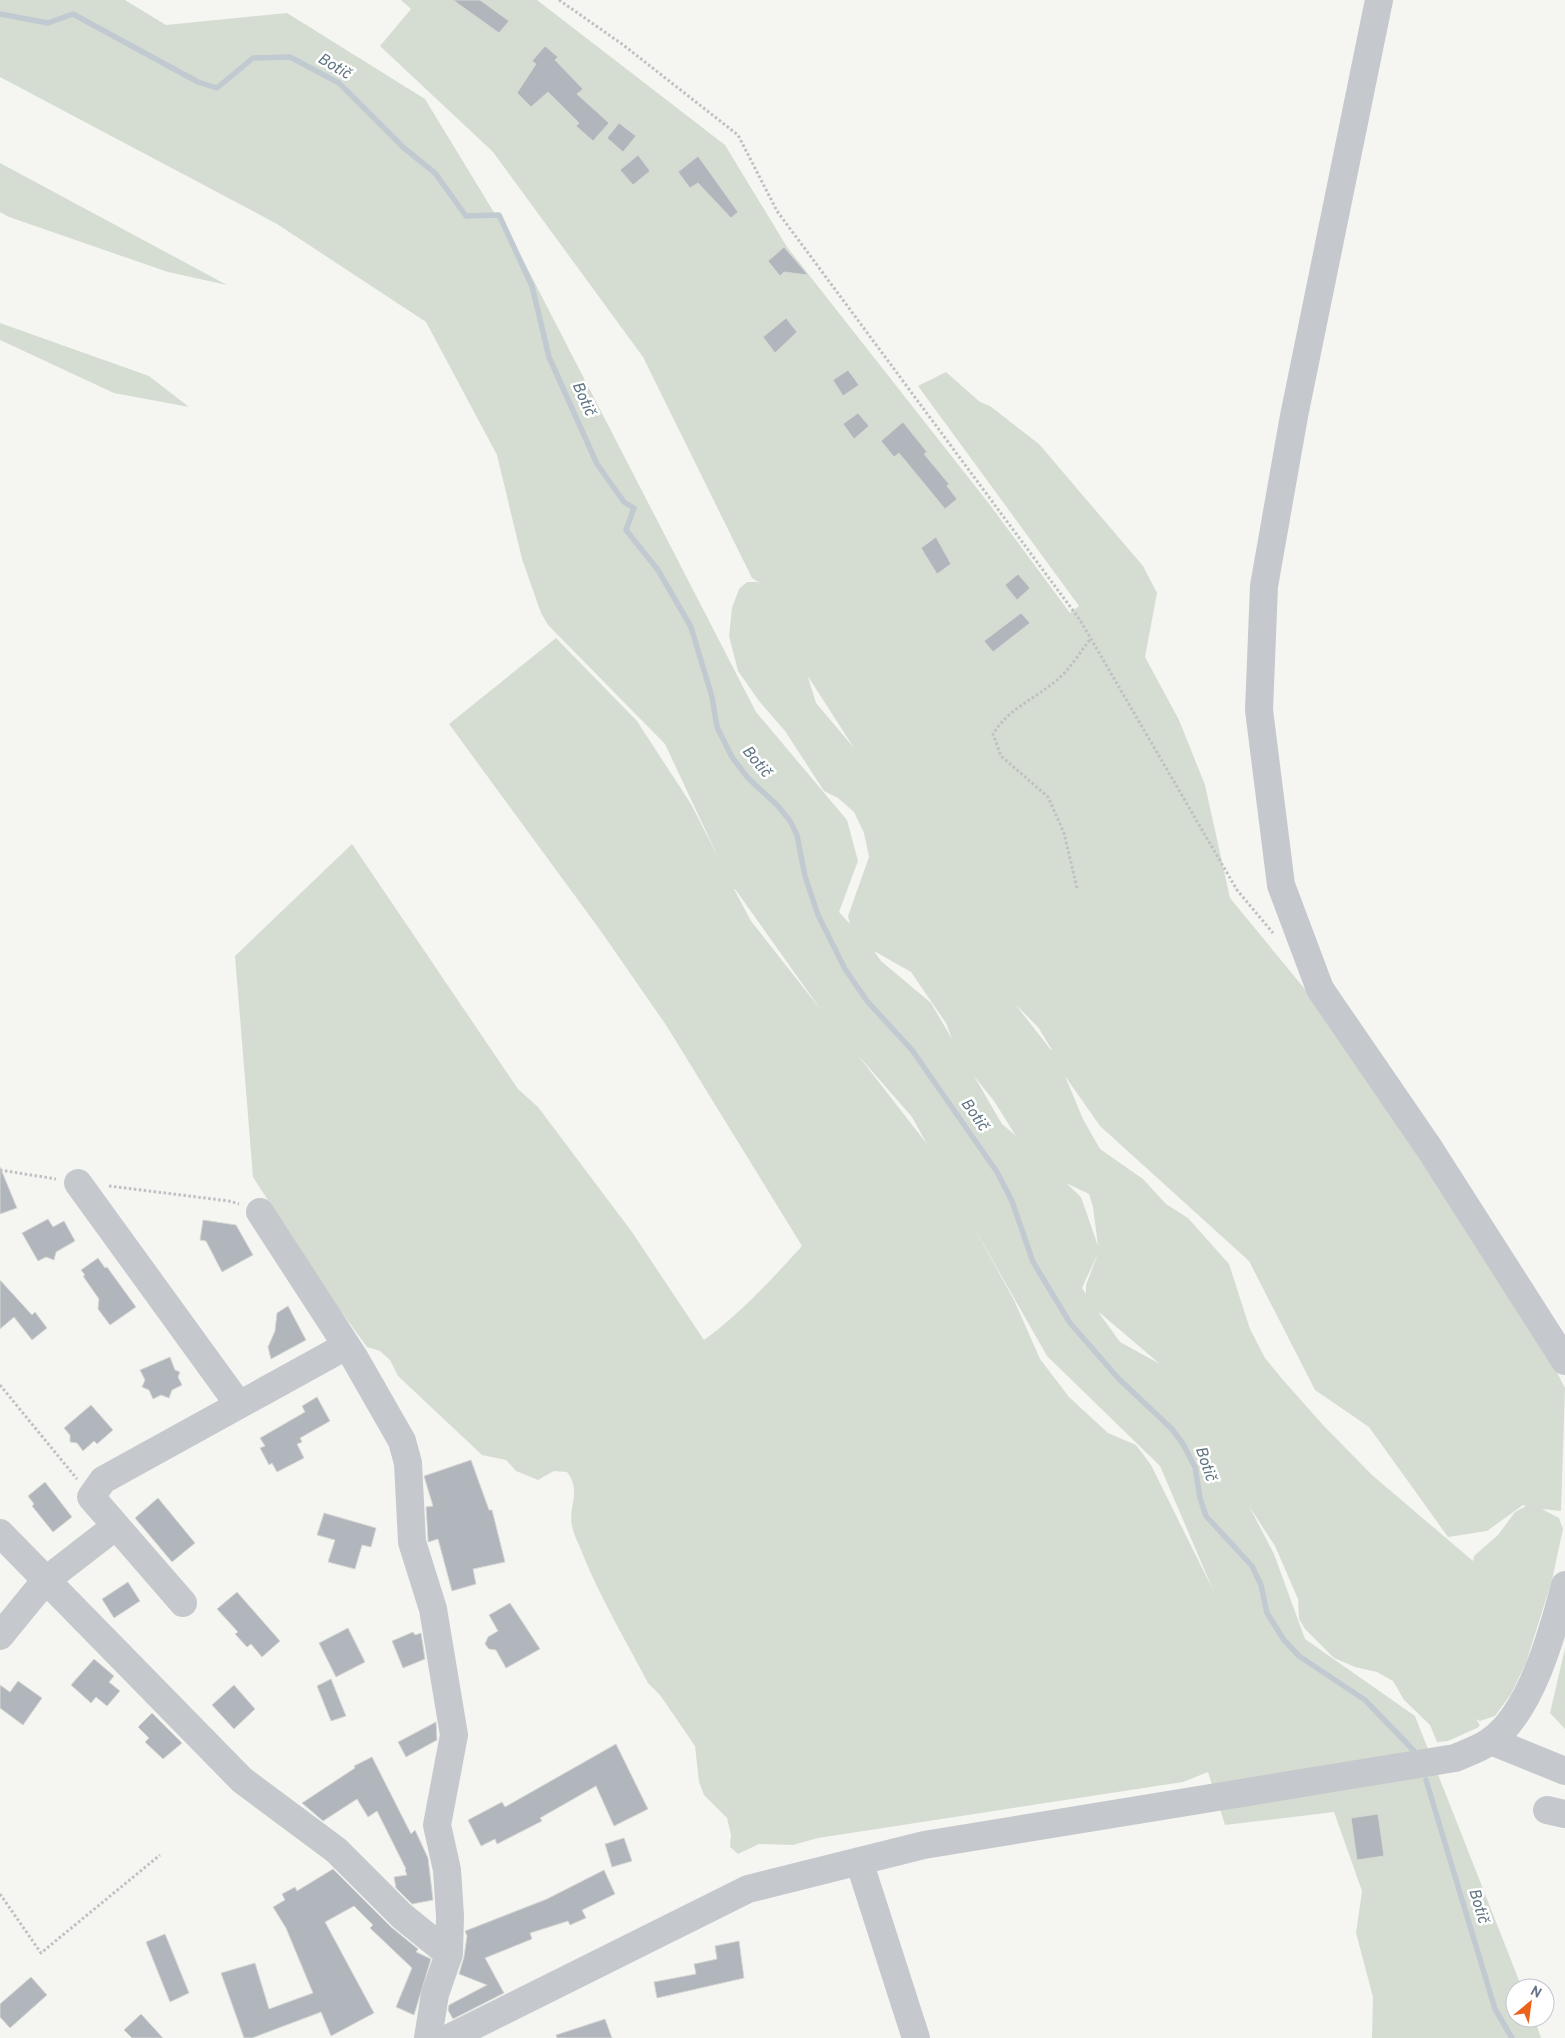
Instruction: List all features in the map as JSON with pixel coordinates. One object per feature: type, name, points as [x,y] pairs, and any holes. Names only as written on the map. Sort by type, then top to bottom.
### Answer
[{"type":"street","points":[[1379,0],[1296,406],[1264,586],[1259,710],[1280,885],[1320,989],[1429,1148],[1565,1362]]},
{"type":"street","points":[[78,1183],[239,1405]]},
{"type":"street","points":[[260,1212],[346,1346],[402,1441],[408,1463],[412,1542],[433,1609],[454,1735],[437,1826],[447,1870],[449,1954],[435,1994],[428,2038]]},
{"type":"street","points":[[182,1603],[91,1497],[103,1480],[346,1346]]},
{"type":"street","points":[[0,1636],[44,1580],[116,1526]]},
{"type":"street","points":[[0,1533],[242,1780],[336,1850],[402,1916],[449,1954]]},
{"type":"street","points":[[449,2038],[748,1889],[924,1845],[1455,1758],[1491,1741],[1516,1711],[1539,1670],[1565,1585]]},
{"type":"street","points":[[1491,1741],[1565,1771]]},
{"type":"street","points":[[859,1861],[916,2038]]},
{"type":"path","points":[[558,0],[622,44],[738,135],[777,211],[1080,620],[1238,890],[1276,936]]},
{"type":"path","points":[[1077,888],[1064,833],[1048,797],[1001,756],[993,734],[999,725],[1020,705],[1058,679],[1091,638]]},
{"type":"path","points":[[0,1170],[78,1183],[230,1200],[260,1212]]},
{"type":"path","points":[[0,1385],[91,1497]]},
{"type":"path","points":[[0,1894],[41,1953],[160,1855]]},
{"type":"shaded area","points":[[0,0],[125,0],[166,25],[287,13],[425,99],[523,260],[756,712],[847,820],[858,861],[839,912],[850,924],[848,916],[869,857],[864,833],[854,812],[838,798],[824,791],[785,731],[759,701],[738,671],[729,636],[732,608],[739,589],[747,582],[761,584],[752,578],[643,357],[493,152],[380,46],[411,9],[401,0],[537,0],[725,145],[787,247],[990,505],[1070,613],[1079,606],[918,386],[946,372],[980,402],[990,406],[1039,444],[1143,566],[1157,593],[1145,657],[1179,720],[1205,785],[1230,898],[1318,1005],[1544,1347],[1565,1388],[1561,1511],[1542,1509],[1559,1518],[1563,1529],[1552,1580],[1526,1663],[1511,1694],[1495,1716],[1480,1721],[1476,1719],[1480,1725],[1477,1728],[1448,1741],[1437,1742],[1430,1725],[1404,1700],[1393,1681],[1377,1672],[1355,1667],[1334,1658],[1305,1629],[1299,1619],[1298,1599],[1275,1546],[1249,1506],[1274,1554],[1305,1639],[1415,1716],[1518,1978],[1505,1978],[1505,2028],[1538,2028],[1541,2038],[1372,2038],[1373,1997],[1356,1933],[1362,1891],[1334,1812],[1225,1825],[1208,1772],[1183,1782],[818,1838],[793,1845],[759,1844],[738,1854],[730,1847],[731,1835],[727,1818],[704,1795],[699,1782],[695,1746],[660,1695],[648,1683],[590,1571],[572,1526],[574,1486],[567,1472],[554,1471],[538,1480],[516,1471],[506,1460],[482,1455],[398,1376],[390,1360],[380,1351],[367,1347],[329,1295],[253,1177],[235,956],[352,844],[518,1089],[538,1107],[632,1232],[704,1340],[743,1307],[802,1246],[666,1025],[600,930],[449,724],[556,638],[637,721],[691,804],[719,859],[665,744],[548,625],[541,613],[522,559],[497,455],[426,322],[277,224],[0,77]],"holes":[[[808,677],[854,748],[816,703]],[[734,889],[821,1010],[751,921]],[[874,951],[911,972],[946,1023],[952,1039],[931,1003],[881,961]],[[1015,1004],[1038,1027],[1051,1050]],[[857,1054],[912,1117],[927,1144]],[[974,1076],[994,1101],[1016,1136],[1002,1124]],[[1065,1076],[1100,1126],[1249,1261],[1315,1390],[1369,1427],[1448,1537],[1487,1531],[1523,1505],[1526,1506],[1515,1512],[1498,1535],[1474,1556],[1473,1561],[1372,1475],[1323,1425],[1283,1380],[1265,1358],[1250,1329],[1229,1264],[1188,1218],[1166,1204],[1143,1179],[1100,1149],[1083,1119]],[[1066,1183],[1089,1194],[1093,1207],[1098,1246],[1081,1197]],[[972,1224],[1047,1356],[1160,1466],[1213,1590],[1151,1465],[1136,1445],[1108,1433],[1069,1397],[1040,1359],[1014,1300]],[[1098,1253],[1086,1285],[1086,1294],[1082,1288]],[[1099,1313],[1100,1313],[1160,1364],[1120,1342]]]},
{"type":"shaded area","points":[[0,163],[227,285],[168,272],[9,217],[0,212]]},
{"type":"shaded area","points":[[0,323],[149,376],[189,407],[114,393],[0,340]]},
{"type":"shaded area","points":[[1565,1648],[1565,1729],[1550,1713]]},
{"type":"building","points":[[453,0],[480,0],[509,21],[499,33]]},
{"type":"building","points":[[545,46],[558,57],[555,60],[583,89],[577,94],[609,123],[593,141],[576,126],[579,123],[548,92],[531,107],[517,93],[536,64],[532,61]]},
{"type":"building","points":[[619,123],[636,136],[623,152],[607,138]]},
{"type":"building","points":[[638,155],[650,171],[633,185],[620,170]]},
{"type":"building","points":[[698,156],[738,212],[731,218],[698,183],[690,188],[678,172]]},
{"type":"building","points":[[784,247],[808,275],[784,272],[780,276],[768,261]]},
{"type":"building","points":[[786,318],[797,332],[775,353],[763,337]]},
{"type":"building","points":[[848,370],[859,385],[843,396],[833,380]]},
{"type":"building","points":[[858,413],[869,426],[854,439],[843,424]]},
{"type":"building","points":[[903,422],[927,452],[924,454],[949,484],[947,486],[957,499],[945,509],[899,453],[894,457],[881,441]]},
{"type":"building","points":[[936,537],[951,564],[937,574],[921,548]]},
{"type":"building","points":[[1018,574],[1030,588],[1017,600],[1005,585]]},
{"type":"building","points":[[1021,613],[1030,623],[993,652],[984,641]]},
{"type":"building","points":[[0,1167],[17,1208],[0,1214]]},
{"type":"building","points":[[48,1219],[53,1227],[64,1221],[75,1241],[56,1252],[54,1260],[46,1257],[38,1261],[22,1233]]},
{"type":"building","points":[[203,1220],[236,1225],[253,1255],[222,1272],[206,1241],[200,1240]]},
{"type":"building","points":[[98,1258],[105,1268],[107,1267],[136,1307],[110,1325],[98,1309],[99,1299],[81,1270]]},
{"type":"building","points":[[0,1280],[32,1315],[35,1312],[47,1328],[32,1340],[14,1317],[0,1329]]},
{"type":"building","points":[[288,1306],[306,1340],[271,1359],[268,1347],[275,1331],[277,1313]]},
{"type":"building","points":[[170,1357],[175,1370],[180,1372],[178,1377],[182,1385],[172,1390],[169,1398],[161,1395],[153,1399],[149,1390],[142,1387],[145,1380],[140,1370]]},
{"type":"building","points":[[317,1397],[330,1421],[300,1438],[302,1442],[297,1444],[304,1458],[277,1472],[272,1463],[269,1465],[260,1448],[265,1446],[260,1438],[305,1412],[302,1406]]},
{"type":"building","points":[[91,1405],[113,1430],[97,1444],[94,1441],[83,1451],[77,1443],[70,1442],[70,1435],[64,1428]]},
{"type":"building","points":[[471,1460],[489,1510],[492,1510],[505,1562],[473,1569],[476,1584],[452,1591],[438,1539],[428,1542],[426,1507],[433,1506],[424,1476]]},
{"type":"building","points":[[45,1482],[72,1517],[53,1532],[32,1506],[34,1504],[28,1496]]},
{"type":"building","points":[[158,1498],[195,1543],[172,1562],[135,1518]]},
{"type":"building","points":[[324,1513],[376,1528],[371,1547],[362,1545],[355,1569],[328,1562],[335,1540],[317,1535]]},
{"type":"building","points":[[128,1582],[140,1601],[114,1618],[102,1599]]},
{"type":"building","points":[[237,1592],[280,1641],[262,1657],[251,1644],[247,1647],[235,1634],[238,1632],[217,1609]]},
{"type":"building","points":[[510,1603],[540,1649],[506,1668],[496,1650],[489,1649],[485,1644],[488,1637],[498,1631],[489,1615]]},
{"type":"building","points":[[348,1628],[365,1662],[336,1677],[319,1643]]},
{"type":"building","points":[[413,1632],[415,1635],[421,1633],[425,1659],[403,1668],[392,1641]]},
{"type":"building","points":[[94,1659],[114,1676],[109,1682],[120,1691],[107,1706],[96,1697],[91,1703],[71,1685]]},
{"type":"building","points":[[331,1679],[346,1716],[331,1721],[317,1686]]},
{"type":"building","points":[[18,1681],[42,1698],[23,1725],[0,1708],[0,1685],[10,1692]]},
{"type":"building","points":[[234,1685],[255,1709],[234,1729],[212,1705]]},
{"type":"building","points":[[152,1713],[182,1743],[163,1759],[145,1742],[149,1738],[138,1727]]},
{"type":"building","points":[[436,1722],[437,1740],[406,1757],[398,1742]]},
{"type":"building","points":[[616,1744],[648,1809],[614,1826],[596,1786],[540,1818],[542,1821],[497,1844],[495,1839],[481,1846],[468,1820],[502,1802],[505,1807]]},
{"type":"building","points":[[372,1757],[411,1834],[415,1830],[428,1858],[433,1900],[412,1904],[396,1888],[394,1877],[407,1875],[406,1869],[377,1811],[368,1817],[357,1799],[323,1821],[302,1803],[355,1768],[354,1766]]},
{"type":"building","points":[[1378,1814],[1384,1856],[1357,1860],[1351,1818]]},
{"type":"building","points":[[624,1838],[632,1861],[612,1867],[605,1844]]},
{"type":"building","points":[[333,1869],[391,1927],[418,1949],[416,1952],[431,1959],[414,2015],[396,2007],[412,1968],[370,1928],[373,1925],[354,1906],[325,1922],[374,2013],[331,2036],[321,2012],[252,2038],[244,2038],[221,1973],[255,1963],[269,2009],[313,1993],[286,1928],[273,1907],[285,1900],[282,1894],[295,1887],[297,1891]]},
{"type":"building","points":[[604,1870],[615,1894],[582,1910],[586,1918],[570,1925],[568,1921],[530,1933],[532,1939],[485,1958],[504,1993],[453,2019],[448,2010],[449,2005],[487,1985],[459,1974],[467,1936],[465,1931],[547,1899]]},
{"type":"building","points":[[165,1934],[189,1993],[170,2002],[146,1942]]},
{"type":"building","points":[[739,1941],[744,1978],[657,1998],[654,1982],[696,1974],[694,1964],[717,1959],[715,1946]]},
{"type":"building","points":[[31,1977],[47,1995],[10,2028],[0,2017],[0,2004]]},
{"type":"building","points":[[141,2014],[163,2038],[132,2038],[124,2030]]},
{"type":"building","points":[[605,2019],[612,2038],[557,2038],[556,2035]]},
{"type":"waterway","name":"Botič","points":[[0,14],[48,23],[73,14],[198,82],[217,88],[253,58],[290,57],[339,83],[404,148],[435,173],[466,216],[499,215],[532,286],[549,357],[597,464],[624,502],[634,508],[626,530],[658,570],[691,627],[712,697],[717,727],[732,757],[748,778],[778,806],[790,821],[797,835],[805,876],[818,915],[845,969],[867,1001],[912,1050],[997,1172],[1012,1201],[1033,1262],[1070,1323],[1119,1379],[1172,1429],[1183,1444],[1195,1467],[1200,1498],[1206,1516],[1252,1566],[1261,1585],[1267,1613],[1284,1640],[1299,1656],[1365,1700],[1418,1755]]},
{"type":"waterway","name":"Botič","points":[[1426,1780],[1495,2009],[1512,2038]]}]
